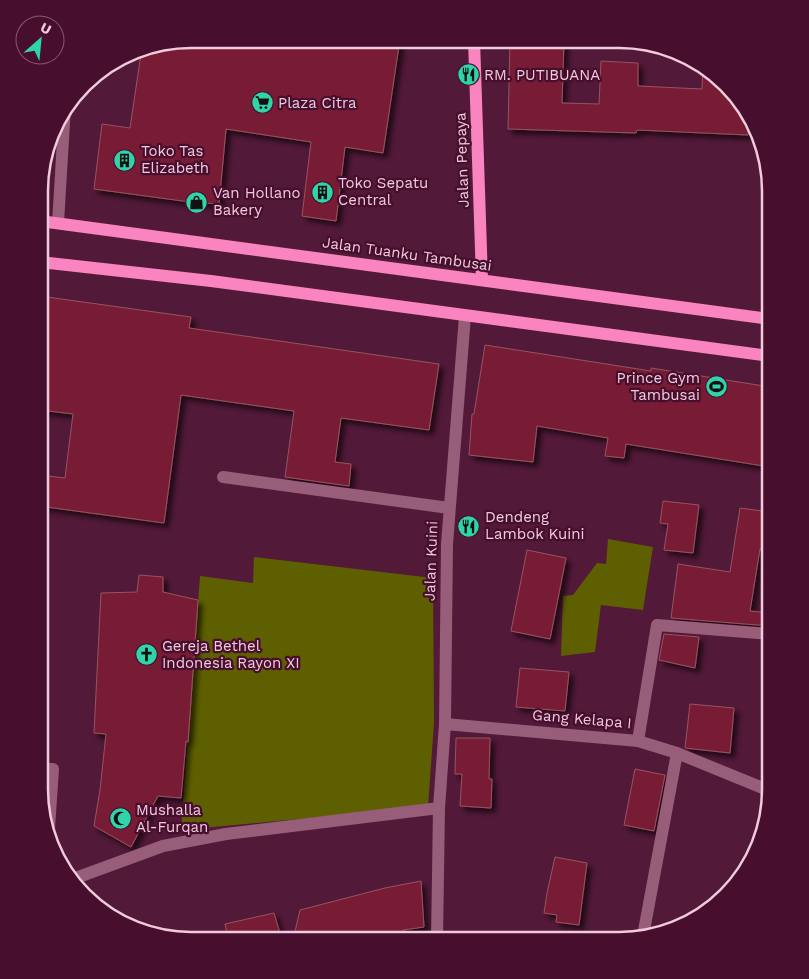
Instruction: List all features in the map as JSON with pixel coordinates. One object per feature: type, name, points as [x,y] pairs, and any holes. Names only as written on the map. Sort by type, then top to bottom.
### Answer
[{"type":"main road","name":"Jalan Pepaya","points":[[474,48],[482,280]]},
{"type":"main road","name":"Jalan Tuanku Tambusai","points":[[48,221],[762,318]]},
{"type":"main road","points":[[48,263],[211,282],[762,355]]},
{"type":"street","points":[[58,223],[64,125]]},
{"type":"street","name":"Jalan Kuini","points":[[437,931],[439,808],[445,724],[449,508],[465,316]]},
{"type":"street","points":[[224,478],[449,508]]},
{"type":"street","name":"Gang Kelapa I","points":[[445,724],[638,741],[657,625],[761,633]]},
{"type":"street","points":[[638,741],[677,753],[761,787]]},
{"type":"street","points":[[644,929],[677,753]]},
{"type":"street","points":[[48,769],[52,769],[50,812]]},
{"type":"street","points":[[78,877],[163,846],[226,834],[439,808]]},
{"type":"shaded area","points":[[608,539],[653,547],[643,610],[601,605],[595,652],[561,656],[563,596],[573,595],[597,563],[606,564]]},
{"type":"shaded area","points":[[254,557],[433,578],[434,723],[428,807],[181,830],[200,576],[253,583]]},
{"type":"building","name":"Plaza Citra","points":[[181,48],[399,48],[383,153],[345,147],[336,221],[302,216],[311,142],[226,129],[219,204],[94,189],[102,124],[130,128],[141,56],[144,55],[162,50]]},
{"type":"building","points":[[510,48],[564,48],[562,103],[599,104],[601,61],[638,63],[638,86],[702,89],[703,75],[720,89],[732,103],[748,131],[748,135],[637,130],[636,133],[508,129]]},
{"type":"building","points":[[48,297],[191,317],[189,328],[439,364],[429,430],[341,418],[335,462],[351,464],[349,486],[285,477],[294,411],[181,395],[164,523],[48,507],[48,476],[65,478],[73,414],[48,411]]},
{"type":"building","points":[[485,345],[651,371],[651,368],[762,386],[762,466],[626,444],[624,458],[605,456],[608,438],[537,426],[533,462],[469,455],[472,414],[474,414]]},
{"type":"building","points":[[663,501],[699,505],[693,553],[664,550],[668,524],[660,523]]},
{"type":"building","points":[[740,508],[761,511],[761,549],[750,611],[761,612],[761,625],[671,618],[678,564],[730,572]]},
{"type":"building","points":[[527,550],[566,558],[550,639],[511,631]]},
{"type":"building","name":"Gereja Bethel Indonesia Rayon XI","points":[[139,575],[163,577],[163,592],[198,600],[188,742],[186,741],[181,798],[158,796],[131,847],[94,826],[106,734],[94,733],[101,593],[137,592]]},
{"type":"building","points":[[664,634],[699,637],[695,668],[659,660]]},
{"type":"building","points":[[520,668],[569,672],[565,711],[516,707]]},
{"type":"building","points":[[690,704],[734,708],[730,753],[685,748]]},
{"type":"building","points":[[456,738],[490,738],[489,779],[492,779],[491,808],[460,806],[462,774],[455,774]]},
{"type":"building","points":[[635,769],[665,775],[654,831],[624,825]]},
{"type":"building","points":[[555,857],[587,863],[579,925],[556,922],[557,915],[544,913]]},
{"type":"building","points":[[421,881],[424,927],[403,931],[295,931],[300,910],[385,888]]},
{"type":"building","points":[[274,913],[279,931],[226,931],[225,924]]},
{"type":"place","name":"RM. PUTIBUANA","points":[[468,75]]},
{"type":"place","name":"Plaza Citra","points":[[262,103]]},
{"type":"place","name":"Toko Tas Elizabeth","points":[[125,160]]},
{"type":"place","name":"Toko Sepatu Central","points":[[322,192]]},
{"type":"place","name":"Van Hollano Bakery","points":[[197,202]]},
{"type":"place","name":"Prince Gym Tambusai","points":[[716,387]]},
{"type":"place","name":"Dendeng Lambok Kuini","points":[[469,526]]},
{"type":"place","name":"Gereja Bethel Indonesia Rayon XI","points":[[146,655]]},
{"type":"place","name":"Mushalla Al-Furqan","points":[[120,819]]}]
